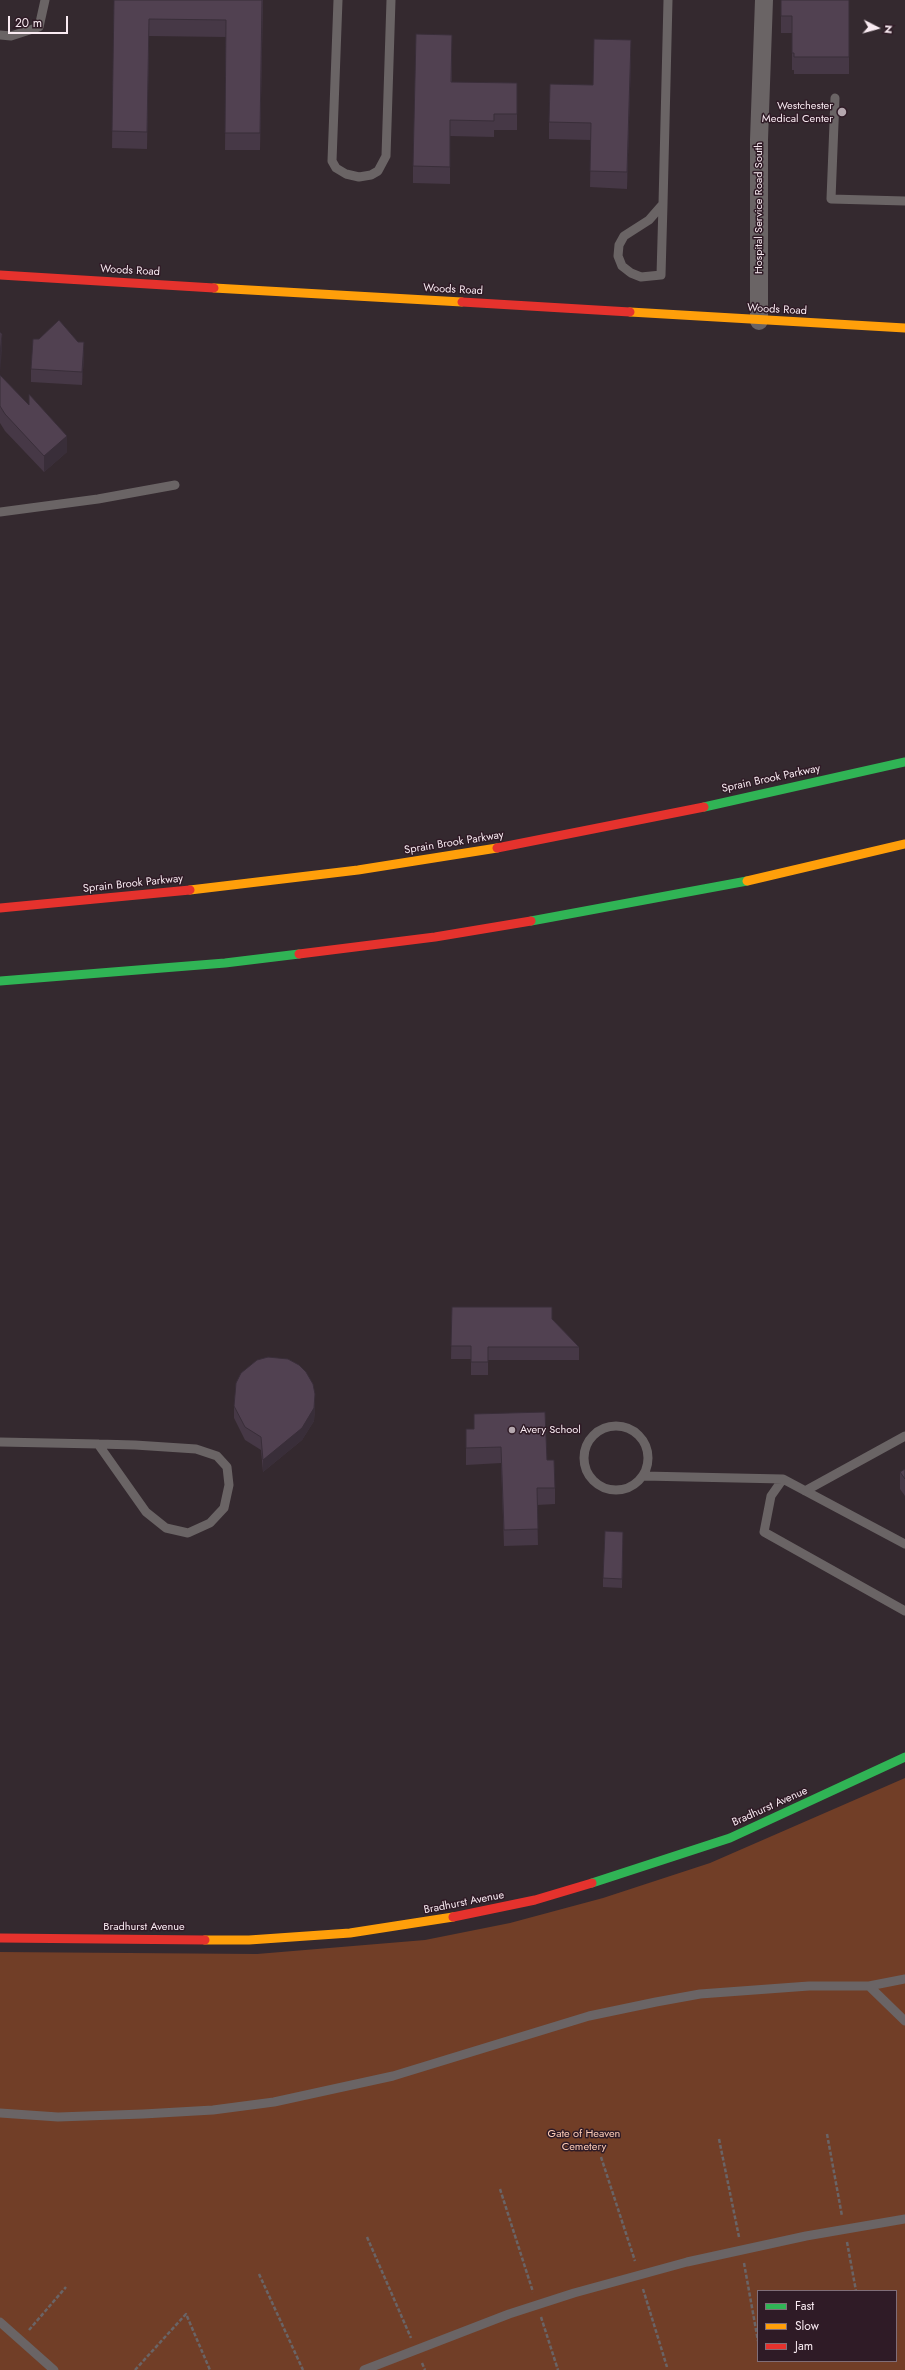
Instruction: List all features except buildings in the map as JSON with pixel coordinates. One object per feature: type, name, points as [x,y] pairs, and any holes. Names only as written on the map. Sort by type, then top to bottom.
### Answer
[{"type":"main road","name":"Woods Road","points":[[0,275],[759,321],[905,328]]},
{"type":"main road","name":"Sprain Brook Parkway","points":[[0,908],[242,885],[358,870],[497,848],[639,821],[905,762]]},
{"type":"main road","points":[[0,981],[225,963],[435,937],[714,888],[905,844]]},
{"type":"main road","name":"Bradhurst Avenue","points":[[0,1938],[249,1940],[350,1933],[431,1922],[535,1900],[628,1873],[679,1856],[737,1835],[905,1757]]},
{"type":"street","name":"Hospital Service Road South","points":[[759,321],[759,140],[764,0]]},
{"type":"lane","points":[[0,35],[11,36],[39,26],[46,0]]},
{"type":"lane","points":[[338,0],[332,161],[336,168],[346,174],[359,177],[371,175],[378,171],[386,156],[391,0]]},
{"type":"lane","points":[[663,204],[649,220],[624,236],[619,245],[618,256],[622,266],[631,274],[640,277],[661,275],[663,204],[668,0]]},
{"type":"lane","points":[[835,98],[831,199],[905,201]]},
{"type":"lane","points":[[0,512],[98,499],[175,485]]},
{"type":"lane","points":[[620,1425],[635,1432],[646,1444],[649,1455],[643,1476],[636,1484],[621,1490],[606,1489],[597,1484],[585,1468],[585,1447],[591,1437],[599,1430],[609,1426],[620,1425]]},
{"type":"lane","points":[[805,1491],[905,1436]]},
{"type":"lane","points":[[0,1442],[98,1444],[196,1449],[217,1456],[227,1467],[229,1485],[224,1508],[210,1523],[188,1533],[166,1528],[146,1512],[98,1444]]},
{"type":"lane","points":[[643,1476],[783,1479],[905,1544]]},
{"type":"lane","points":[[783,1479],[771,1496],[764,1532],[905,1611]]},
{"type":"lane","points":[[0,2113],[58,2117],[143,2114],[213,2110],[274,2102],[393,2076],[589,2016],[656,2002],[700,1994],[759,1988],[869,1986],[905,1979]]},
{"type":"lane","points":[[869,1986],[905,2021]]},
{"type":"lane","points":[[364,2370],[537,2304],[687,2262],[844,2229],[905,2219]]},
{"type":"lane","points":[[0,2322],[21,2339],[54,2370]]},
{"type":"path","points":[[827,2134],[856,2290]]},
{"type":"path","points":[[500,2189],[558,2370]]},
{"type":"path","points":[[367,2237],[425,2370]]},
{"type":"path","points":[[259,2274],[303,2370]]},
{"type":"path","points":[[21,2339],[66,2287]]},
{"type":"path","points":[[135,2370],[186,2314],[210,2370]]},
{"type":"green space","name":"Gate of Heaven Cemetery","points":[[905,1778],[905,2370],[0,2370],[0,1952],[257,1954],[425,1940],[510,1923],[603,1898],[710,1863]]},
{"type":"traffic: fast","points":[[704,807],[905,762]]},
{"type":"traffic: fast","points":[[531,921],[747,881]]},
{"type":"traffic: fast","points":[[0,981],[225,963],[299,954]]},
{"type":"traffic: fast","points":[[592,1883],[730,1838],[905,1757]]},
{"type":"traffic: slow","points":[[214,288],[462,302]]},
{"type":"traffic: slow","points":[[630,312],[905,328]]},
{"type":"traffic: slow","points":[[747,881],[905,844]]},
{"type":"traffic: slow","points":[[190,890],[358,870],[497,848]]},
{"type":"traffic: slow","points":[[205,1940],[249,1940],[350,1933],[453,1917]]},
{"type":"traffic: jam","points":[[0,275],[214,288]]},
{"type":"traffic: jam","points":[[462,302],[630,312]]},
{"type":"traffic: jam","points":[[497,848],[704,807]]},
{"type":"traffic: jam","points":[[0,908],[190,890]]},
{"type":"traffic: jam","points":[[299,954],[435,937],[531,921]]},
{"type":"traffic: jam","points":[[453,1917],[535,1900],[592,1883]]},
{"type":"traffic: jam","points":[[0,1938],[205,1940]]},
{"type":"place","name":"Westchester Medical Center","points":[[842,112]]},
{"type":"place","name":"Avery School","points":[[512,1430]]}]
